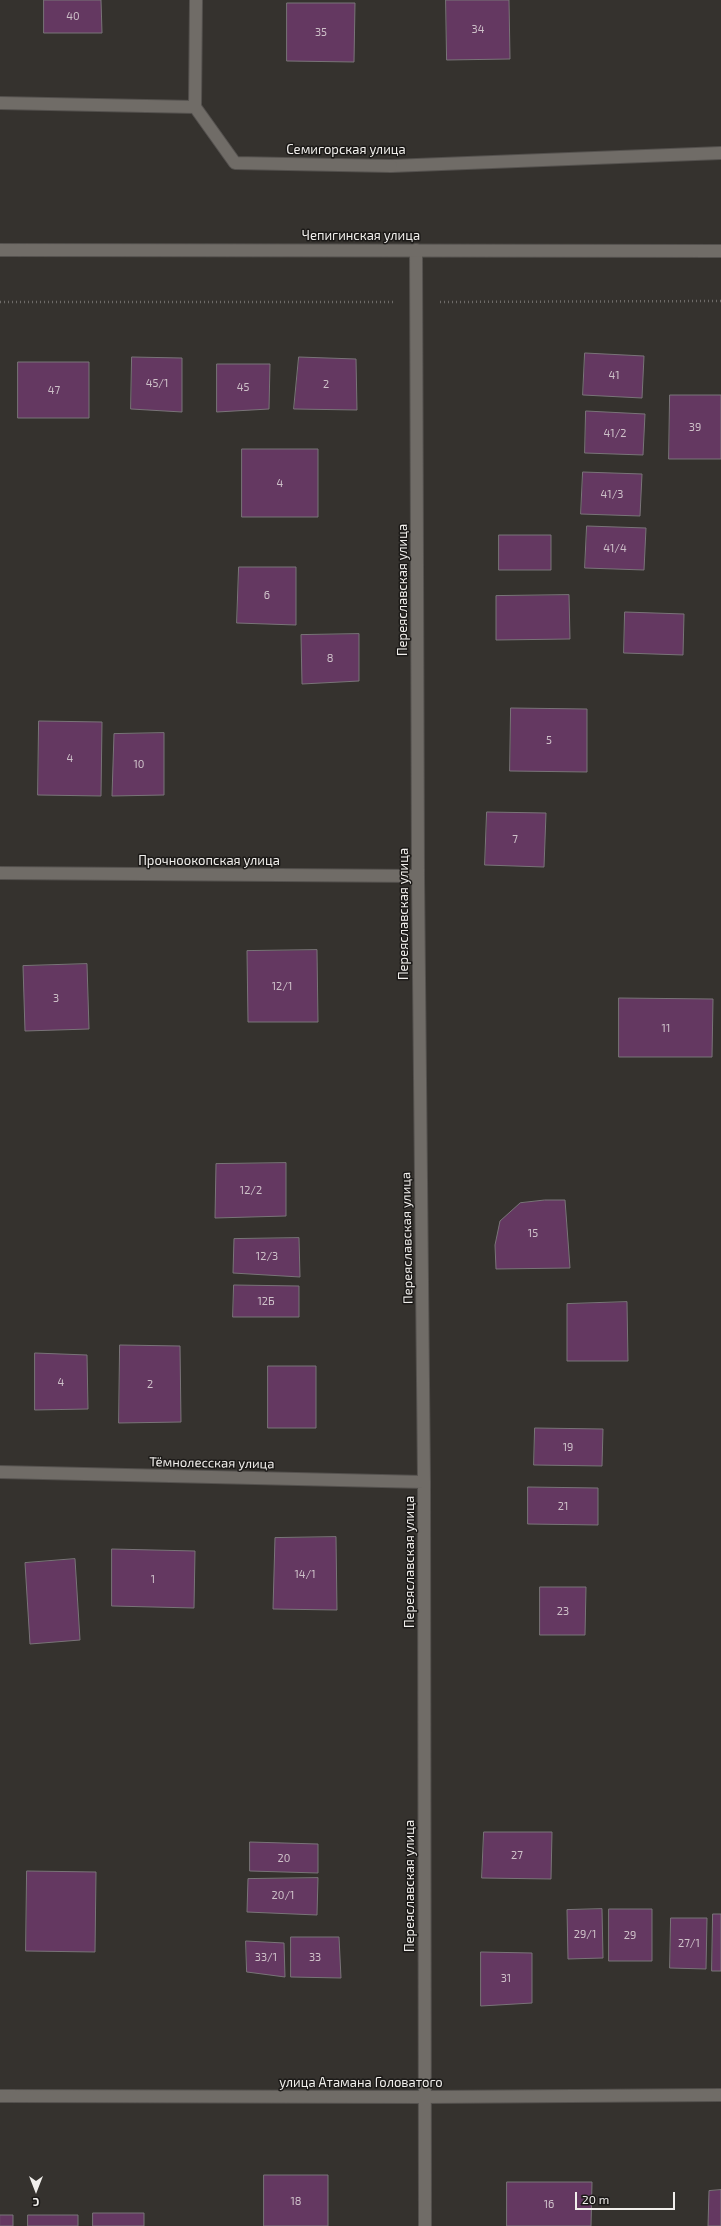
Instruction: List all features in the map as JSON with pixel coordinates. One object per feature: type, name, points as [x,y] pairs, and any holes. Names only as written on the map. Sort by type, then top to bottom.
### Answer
[{"type":"street","points":[[0,103],[195,107],[196,0]]},
{"type":"street","name":"Семигорская улица","points":[[195,107],[235,163],[391,166],[721,153]]},
{"type":"street","name":"Чепигинская улица","points":[[0,250],[721,251]]},
{"type":"street","name":"Переяславская улица","points":[[416,250],[418,876],[424,1482],[425,2226]]},
{"type":"street","name":"Прочноокопская улица","points":[[0,873],[418,876]]},
{"type":"street","name":"Тёмнолесская улица","points":[[0,1472],[424,1482]]},
{"type":"street","name":"улица Атамана Головатого","points":[[0,2096],[424,2097],[721,2095]]},
{"type":"path","points":[[0,302],[721,301]]},
{"type":"building","points":[[44,0],[101,0],[102,33],[44,33]]},
{"type":"building","points":[[446,0],[509,0],[510,59],[447,60]]},
{"type":"building","points":[[287,3],[355,3],[354,62],[287,61]]},
{"type":"building","points":[[585,353],[644,356],[642,398],[583,395]]},
{"type":"building","points":[[132,357],[182,358],[182,412],[131,409]]},
{"type":"building","points":[[299,357],[356,359],[357,410],[294,409]]},
{"type":"building","points":[[18,362],[89,362],[89,418],[18,418]]},
{"type":"building","points":[[217,364],[270,364],[269,409],[217,412]]},
{"type":"building","points":[[670,395],[721,395],[721,459],[669,459]]},
{"type":"building","points":[[586,411],[645,414],[643,455],[585,453]]},
{"type":"building","points":[[242,449],[318,449],[318,517],[242,517]]},
{"type":"building","points":[[583,472],[642,474],[640,516],[581,514]]},
{"type":"building","points":[[587,526],[646,528],[644,570],[585,568]]},
{"type":"building","points":[[499,535],[551,535],[551,570],[499,570]]},
{"type":"building","points":[[239,567],[296,567],[296,625],[237,623]]},
{"type":"building","points":[[569,595],[570,639],[496,640],[496,596]]},
{"type":"building","points":[[625,612],[684,614],[683,655],[624,653]]},
{"type":"building","points":[[359,634],[359,681],[302,684],[301,635]]},
{"type":"building","points":[[511,708],[587,709],[587,772],[510,771]]},
{"type":"building","points":[[39,721],[102,722],[101,796],[38,795]]},
{"type":"building","points":[[164,733],[164,795],[112,796],[114,734]]},
{"type":"building","points":[[487,812],[546,813],[544,867],[485,865]]},
{"type":"building","points":[[317,950],[318,1022],[248,1022],[247,951]]},
{"type":"building","points":[[87,964],[89,1029],[25,1031],[23,966]]},
{"type":"building","points":[[619,998],[713,999],[712,1057],[619,1057]]},
{"type":"building","points":[[286,1163],[286,1216],[215,1218],[216,1164]]},
{"type":"building","points":[[545,1200],[565,1200],[570,1268],[496,1269],[495,1245],[500,1221],[520,1203]]},
{"type":"building","points":[[299,1238],[300,1277],[233,1273],[234,1239]]},
{"type":"building","points":[[234,1285],[299,1286],[299,1317],[233,1317]]},
{"type":"building","points":[[627,1302],[628,1361],[567,1361],[567,1304]]},
{"type":"building","points":[[120,1345],[180,1346],[181,1422],[119,1423]]},
{"type":"building","points":[[35,1353],[87,1355],[88,1409],[35,1410]]},
{"type":"building","points":[[268,1366],[316,1366],[316,1428],[268,1428]]},
{"type":"building","points":[[535,1428],[603,1429],[602,1466],[534,1465]]},
{"type":"building","points":[[528,1487],[598,1488],[598,1525],[528,1524]]},
{"type":"building","points":[[336,1537],[337,1610],[273,1609],[275,1538]]},
{"type":"building","points":[[112,1549],[195,1551],[194,1608],[112,1606]]},
{"type":"building","points":[[75,1559],[80,1640],[30,1644],[25,1563]]},
{"type":"building","points":[[540,1587],[586,1587],[585,1635],[540,1635]]},
{"type":"building","points":[[484,1832],[552,1832],[551,1879],[482,1878]]},
{"type":"building","points":[[250,1842],[318,1844],[318,1873],[250,1871]]},
{"type":"building","points":[[27,1871],[96,1872],[95,1952],[26,1951]]},
{"type":"building","points":[[318,1878],[317,1915],[247,1912],[248,1879]]},
{"type":"building","points":[[602,1909],[603,1958],[568,1959],[567,1910]]},
{"type":"building","points":[[609,1909],[652,1909],[652,1961],[609,1961]]},
{"type":"building","points":[[713,1914],[721,1914],[721,1971],[712,1971]]},
{"type":"building","points":[[671,1918],[707,1918],[706,1969],[670,1968]]},
{"type":"building","points":[[291,1937],[339,1937],[341,1978],[291,1977]]},
{"type":"building","points":[[246,1941],[284,1943],[285,1977],[247,1972]]},
{"type":"building","points":[[481,1952],[532,1953],[532,2003],[481,2006]]},
{"type":"building","points":[[264,2175],[328,2175],[328,2226],[264,2226]]},
{"type":"building","points":[[507,2182],[592,2182],[591,2226],[507,2226]]},
{"type":"building","points":[[721,2190],[721,2226],[708,2226],[709,2191]]},
{"type":"building","points":[[93,2213],[144,2213],[144,2226],[93,2226]]},
{"type":"building","points":[[0,2215],[13,2215],[13,2226],[0,2226]]},
{"type":"building","points":[[28,2215],[78,2215],[78,2226],[28,2226]]}]
